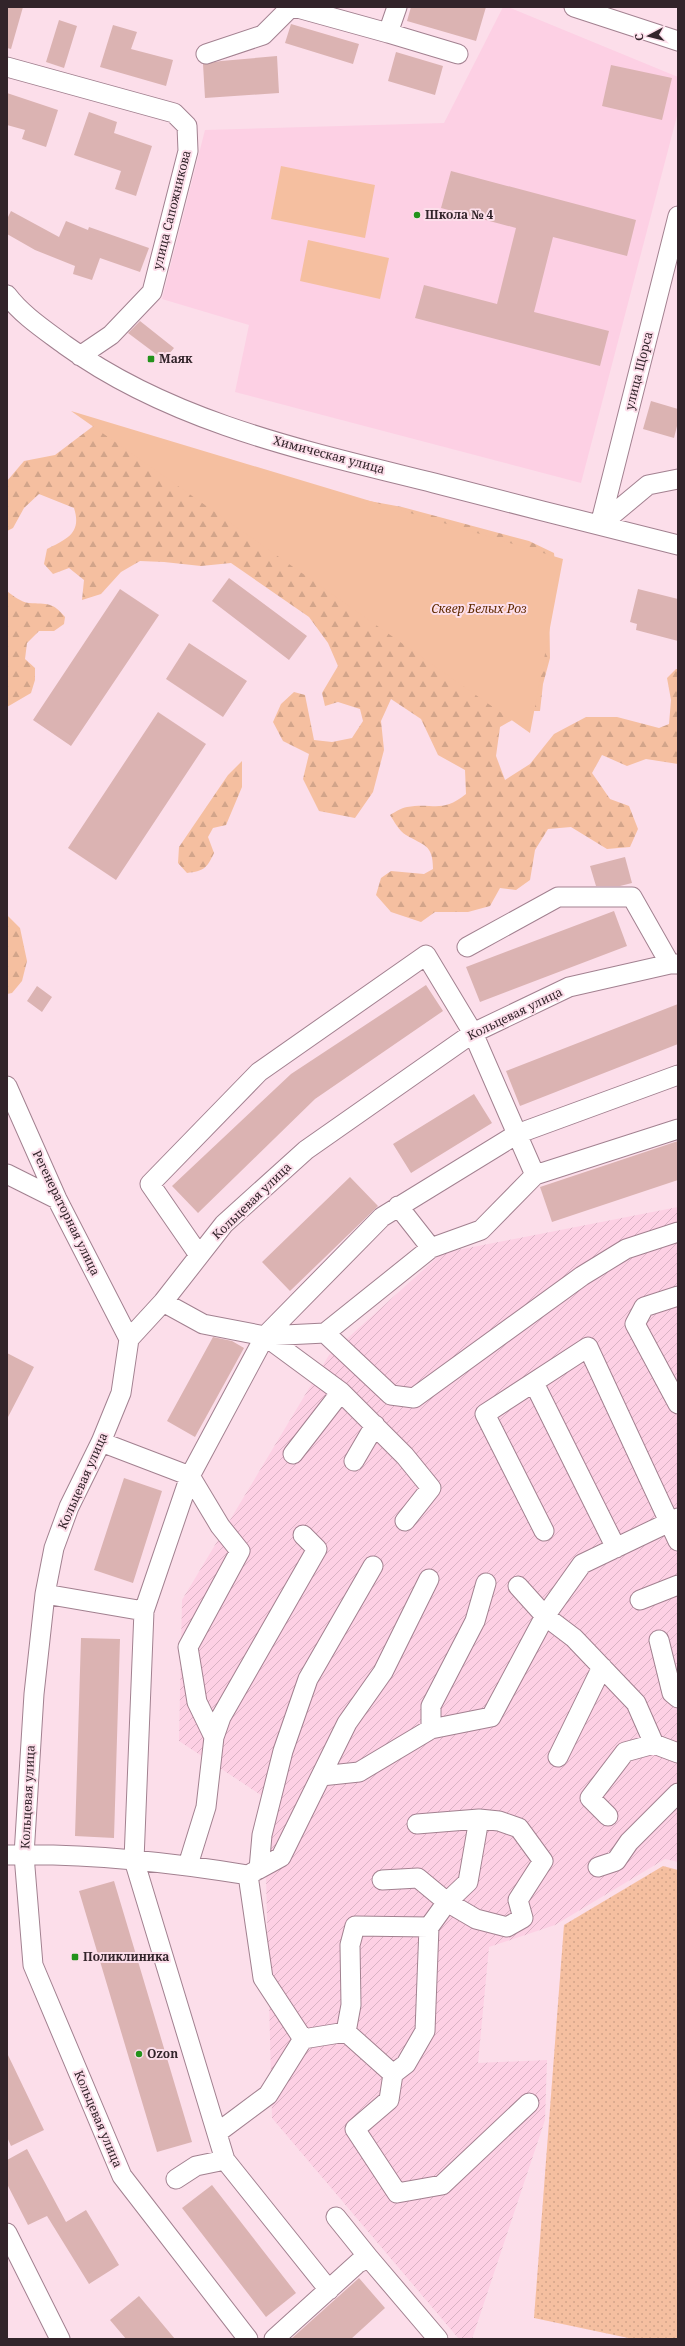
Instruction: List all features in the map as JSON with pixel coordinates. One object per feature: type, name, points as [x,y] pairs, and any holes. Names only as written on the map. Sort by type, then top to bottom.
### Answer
[{"type":"street","points":[[206,54],[263,35],[292,7],[458,54]]},
{"type":"street","points":[[388,33],[397,7]]},
{"type":"street","points":[[574,7],[678,41]]},
{"type":"street","name":"улица Сапожникова","points":[[7,67],[174,113],[187,126],[188,151],[152,292],[111,335],[80,356]]},
{"type":"street","name":"улица Щорса","points":[[600,526],[672,266],[678,216]]},
{"type":"street","name":"Химическая улица","points":[[8,300],[43,329],[80,356],[146,394],[218,423],[316,453],[678,545]]},
{"type":"street","points":[[600,526],[648,485],[678,479]]},
{"type":"street","points":[[467,947],[558,897],[632,897],[674,964]]},
{"type":"street","points":[[199,1255],[150,1184],[259,1072],[426,955],[473,1033],[535,1175]]},
{"type":"street","name":"Кольцевая улица","points":[[248,2339],[122,2176],[33,1966],[16,1855],[44,1594],[54,1548],[69,1507],[101,1442],[121,1393],[129,1339],[163,1302],[224,1224],[306,1150],[473,1033],[569,987],[674,964]]},
{"type":"street","points":[[329,2290],[225,2160],[134,1860],[144,1611],[190,1476],[265,1336],[382,1217],[517,1134],[678,1075]]},
{"type":"street","name":"Регенераторная улица","points":[[7,1086],[57,1199],[129,1339]]},
{"type":"street","points":[[163,1302],[203,1324],[265,1336],[325,1333],[431,1248],[481,1230],[535,1175],[678,1129]]},
{"type":"street","points":[[7,1174],[57,1199]]},
{"type":"street","points":[[398,1206],[431,1248]]},
{"type":"street","points":[[325,1333],[391,1394],[414,1398],[582,1276],[626,1250],[678,1232]]},
{"type":"street","points":[[678,1296],[644,1307],[635,1324],[678,1404]]},
{"type":"street","points":[[265,1336],[340,1392],[405,1456],[431,1488],[405,1521]]},
{"type":"street","points":[[544,1531],[485,1414],[588,1347],[674,1520],[678,1541]]},
{"type":"street","points":[[534,1383],[616,1548]]},
{"type":"street","points":[[293,1454],[340,1392]]},
{"type":"street","points":[[354,1461],[375,1425]]},
{"type":"street","points":[[101,1442],[190,1476],[220,1526],[240,1551],[188,1647],[197,1702],[214,1737]]},
{"type":"street","points":[[320,1776],[359,1772],[431,1729],[491,1717],[544,1616],[582,1564],[674,1520]]},
{"type":"street","points":[[188,1866],[206,1807],[214,1737],[221,1717],[317,1549],[303,1535]]},
{"type":"street","points":[[303,2039],[263,1978],[254,1872],[279,1766],[308,1679],[373,1566]]},
{"type":"street","points":[[16,1855],[134,1860],[254,1872],[281,1857],[347,1723],[383,1672],[429,1579]]},
{"type":"street","points":[[431,1729],[431,1706],[475,1621],[486,1583]]},
{"type":"street","points":[[640,1600],[678,1585]]},
{"type":"street","points":[[518,1586],[544,1616],[574,1638],[636,1703],[654,1744]]},
{"type":"street","points":[[44,1594],[144,1611]]},
{"type":"street","points":[[659,1640],[672,1693],[678,1698]]},
{"type":"street","points":[[558,1757],[602,1668]]},
{"type":"street","points":[[608,1816],[590,1798],[625,1752],[654,1744],[678,1753]]},
{"type":"street","points":[[598,1867],[616,1861],[630,1842],[678,1793]]},
{"type":"street","points":[[479,1819],[468,1882],[447,1902],[429,1927],[425,2031],[406,2064],[393,2074],[389,2100],[355,2128],[396,2193],[442,2185],[530,2103]]},
{"type":"street","points":[[382,1880],[418,1878],[447,1902],[476,1919],[507,1927],[523,1918],[518,1900],[543,1862],[519,1828],[500,1821],[479,1819],[417,1824]]},
{"type":"street","points":[[346,2032],[352,2005],[350,1945],[355,1926],[429,1927]]},
{"type":"street","points":[[217,2133],[268,2095],[303,2039],[346,2032]]},
{"type":"street","points":[[346,2032],[393,2074]]},
{"type":"street","points":[[176,2179],[196,2166],[225,2160]]},
{"type":"street","points":[[336,2217],[368,2258],[438,2339]]},
{"type":"street","points":[[7,2233],[60,2339]]},
{"type":"street","points":[[274,2339],[358,2263],[368,2258]]},
{"type":"shaded area","name":"Школа № 4","points":[[503,7],[508,7],[678,77],[678,112],[581,483],[235,392],[249,325],[162,299],[205,130],[444,123]]},
{"type":"shaded area","points":[[678,1207],[678,1862],[665,1859],[555,1925],[489,1947],[478,2063],[547,2060],[545,2120],[472,2339],[459,2339],[272,2118],[264,1797],[179,1741],[182,1600],[329,1355],[442,1253]]},
{"type":"green space","points":[[281,166],[375,185],[365,238],[271,219]]},
{"type":"green space","points":[[308,240],[389,258],[380,299],[300,281]]},
{"type":"green space","name":"Сквер Белых Роз","points":[[71,411],[563,559],[530,733]]},
{"type":"green space","points":[[100,421],[353,498],[402,507],[529,541],[554,553],[556,574],[549,597],[550,658],[543,684],[540,711],[528,711],[500,727],[496,756],[505,780],[530,764],[554,734],[586,717],[617,717],[659,728],[669,724],[671,700],[667,678],[676,669],[678,669],[678,764],[646,759],[627,766],[602,755],[592,773],[610,799],[629,806],[638,829],[630,847],[607,849],[571,827],[548,829],[535,850],[530,880],[516,890],[500,888],[490,906],[468,912],[435,912],[421,922],[391,912],[376,895],[381,878],[391,871],[424,874],[433,869],[433,861],[429,850],[403,833],[390,815],[407,807],[443,806],[450,804],[466,794],[465,770],[438,755],[421,719],[391,699],[381,721],[384,750],[373,792],[355,818],[319,811],[303,779],[309,754],[283,741],[273,722],[281,704],[294,692],[305,695],[314,740],[332,742],[352,738],[363,721],[360,709],[338,702],[325,706],[322,693],[338,666],[328,643],[309,617],[231,563],[201,566],[140,561],[121,572],[101,594],[82,600],[84,580],[69,568],[53,574],[44,564],[47,549],[61,542],[71,534],[74,529],[76,517],[74,508],[39,494],[24,508],[13,528],[7,531],[7,481],[24,461],[55,455]]},
{"type":"green space","points":[[7,591],[17,598],[29,603],[53,606],[65,617],[64,624],[54,631],[39,631],[27,643],[25,659],[35,668],[35,680],[31,693],[7,707]]},
{"type":"green space","points":[[242,761],[242,787],[226,825],[213,828],[208,837],[214,853],[212,858],[201,870],[187,873],[178,863],[179,847],[228,775]]},
{"type":"green space","points":[[7,915],[20,928],[27,961],[22,981],[12,993],[7,994]]},
{"type":"green space","points":[[663,1866],[678,1870],[678,2339],[633,2339],[534,2318],[564,1925]]},
{"type":"building","points":[[7,7],[23,7],[11,49],[7,48]]},
{"type":"building","points":[[411,7],[486,7],[476,41],[407,21]]},
{"type":"building","points":[[59,20],[77,26],[64,68],[46,62]]},
{"type":"building","points":[[291,24],[359,44],[353,64],[285,43]]},
{"type":"building","points":[[113,25],[137,32],[131,49],[173,60],[166,86],[100,67]]},
{"type":"building","points":[[396,52],[443,66],[435,95],[388,81]]},
{"type":"building","points":[[277,56],[279,93],[205,98],[203,64]]},
{"type":"building","points":[[611,65],[672,78],[662,120],[602,106]]},
{"type":"building","points":[[7,93],[58,110],[46,147],[22,139],[25,130],[7,125]]},
{"type":"building","points":[[89,112],[117,122],[114,133],[152,146],[136,196],[115,189],[121,171],[74,155]]},
{"type":"building","points":[[451,171],[636,220],[627,256],[553,237],[534,312],[609,331],[600,366],[415,318],[424,285],[497,304],[516,228],[441,208]]},
{"type":"building","points":[[11,211],[59,237],[66,221],[88,230],[89,227],[149,248],[140,272],[100,258],[92,280],[73,274],[75,266],[35,250],[7,234],[7,219]]},
{"type":"building","points":[[140,321],[174,348],[164,360],[128,333]]},
{"type":"building","points":[[651,401],[678,409],[678,422],[674,438],[643,429]]},
{"type":"building","points":[[229,578],[307,636],[289,660],[212,601]]},
{"type":"building","points":[[120,589],[159,615],[71,746],[33,720]]},
{"type":"building","points":[[638,589],[678,599],[678,641],[636,630],[637,624],[630,622]]},
{"type":"building","points":[[189,643],[247,681],[223,717],[166,679]]},
{"type":"building","points":[[158,712],[206,744],[116,880],[68,848]]},
{"type":"building","points":[[625,857],[632,883],[620,886],[596,886],[590,866]]},
{"type":"building","points":[[614,911],[627,946],[480,1002],[466,967]]},
{"type":"building","points":[[426,985],[443,1011],[315,1099],[198,1213],[172,1186],[291,1074]]},
{"type":"building","points":[[37,986],[52,997],[42,1012],[27,1001]]},
{"type":"building","points":[[678,1004],[678,1044],[520,1106],[506,1071]]},
{"type":"building","points":[[474,1094],[492,1123],[411,1173],[393,1144]]},
{"type":"building","points":[[678,1141],[678,1180],[552,1222],[540,1187]]},
{"type":"building","points":[[350,1177],[378,1206],[290,1291],[262,1262]]},
{"type":"building","points":[[213,1337],[232,1341],[244,1348],[195,1437],[167,1421]]},
{"type":"building","points":[[7,1353],[34,1367],[7,1419]]},
{"type":"building","points":[[124,1478],[162,1491],[133,1583],[94,1570]]},
{"type":"building","points":[[81,1638],[120,1639],[114,1838],[75,1836]]},
{"type":"building","points":[[114,1881],[192,2142],[157,2152],[79,1891]]},
{"type":"building","points":[[7,2053],[44,2130],[11,2146],[7,2137]]},
{"type":"building","points":[[27,2149],[66,2222],[86,2210],[119,2265],[89,2284],[47,2216],[28,2225],[7,2184],[7,2160]]},
{"type":"building","points":[[212,2185],[296,2293],[266,2317],[182,2208]]},
{"type":"building","points":[[359,2278],[385,2308],[351,2339],[291,2339]]},
{"type":"building","points":[[139,2296],[175,2339],[126,2339],[110,2320]]},
{"type":"place","name":"Школа № 4","points":[[417,215]]},
{"type":"place","name":"Маяк","points":[[151,359]]},
{"type":"place","name":"Поликлиника","points":[[75,1957]]},
{"type":"place","name":"Ozon","points":[[139,2054]]}]
